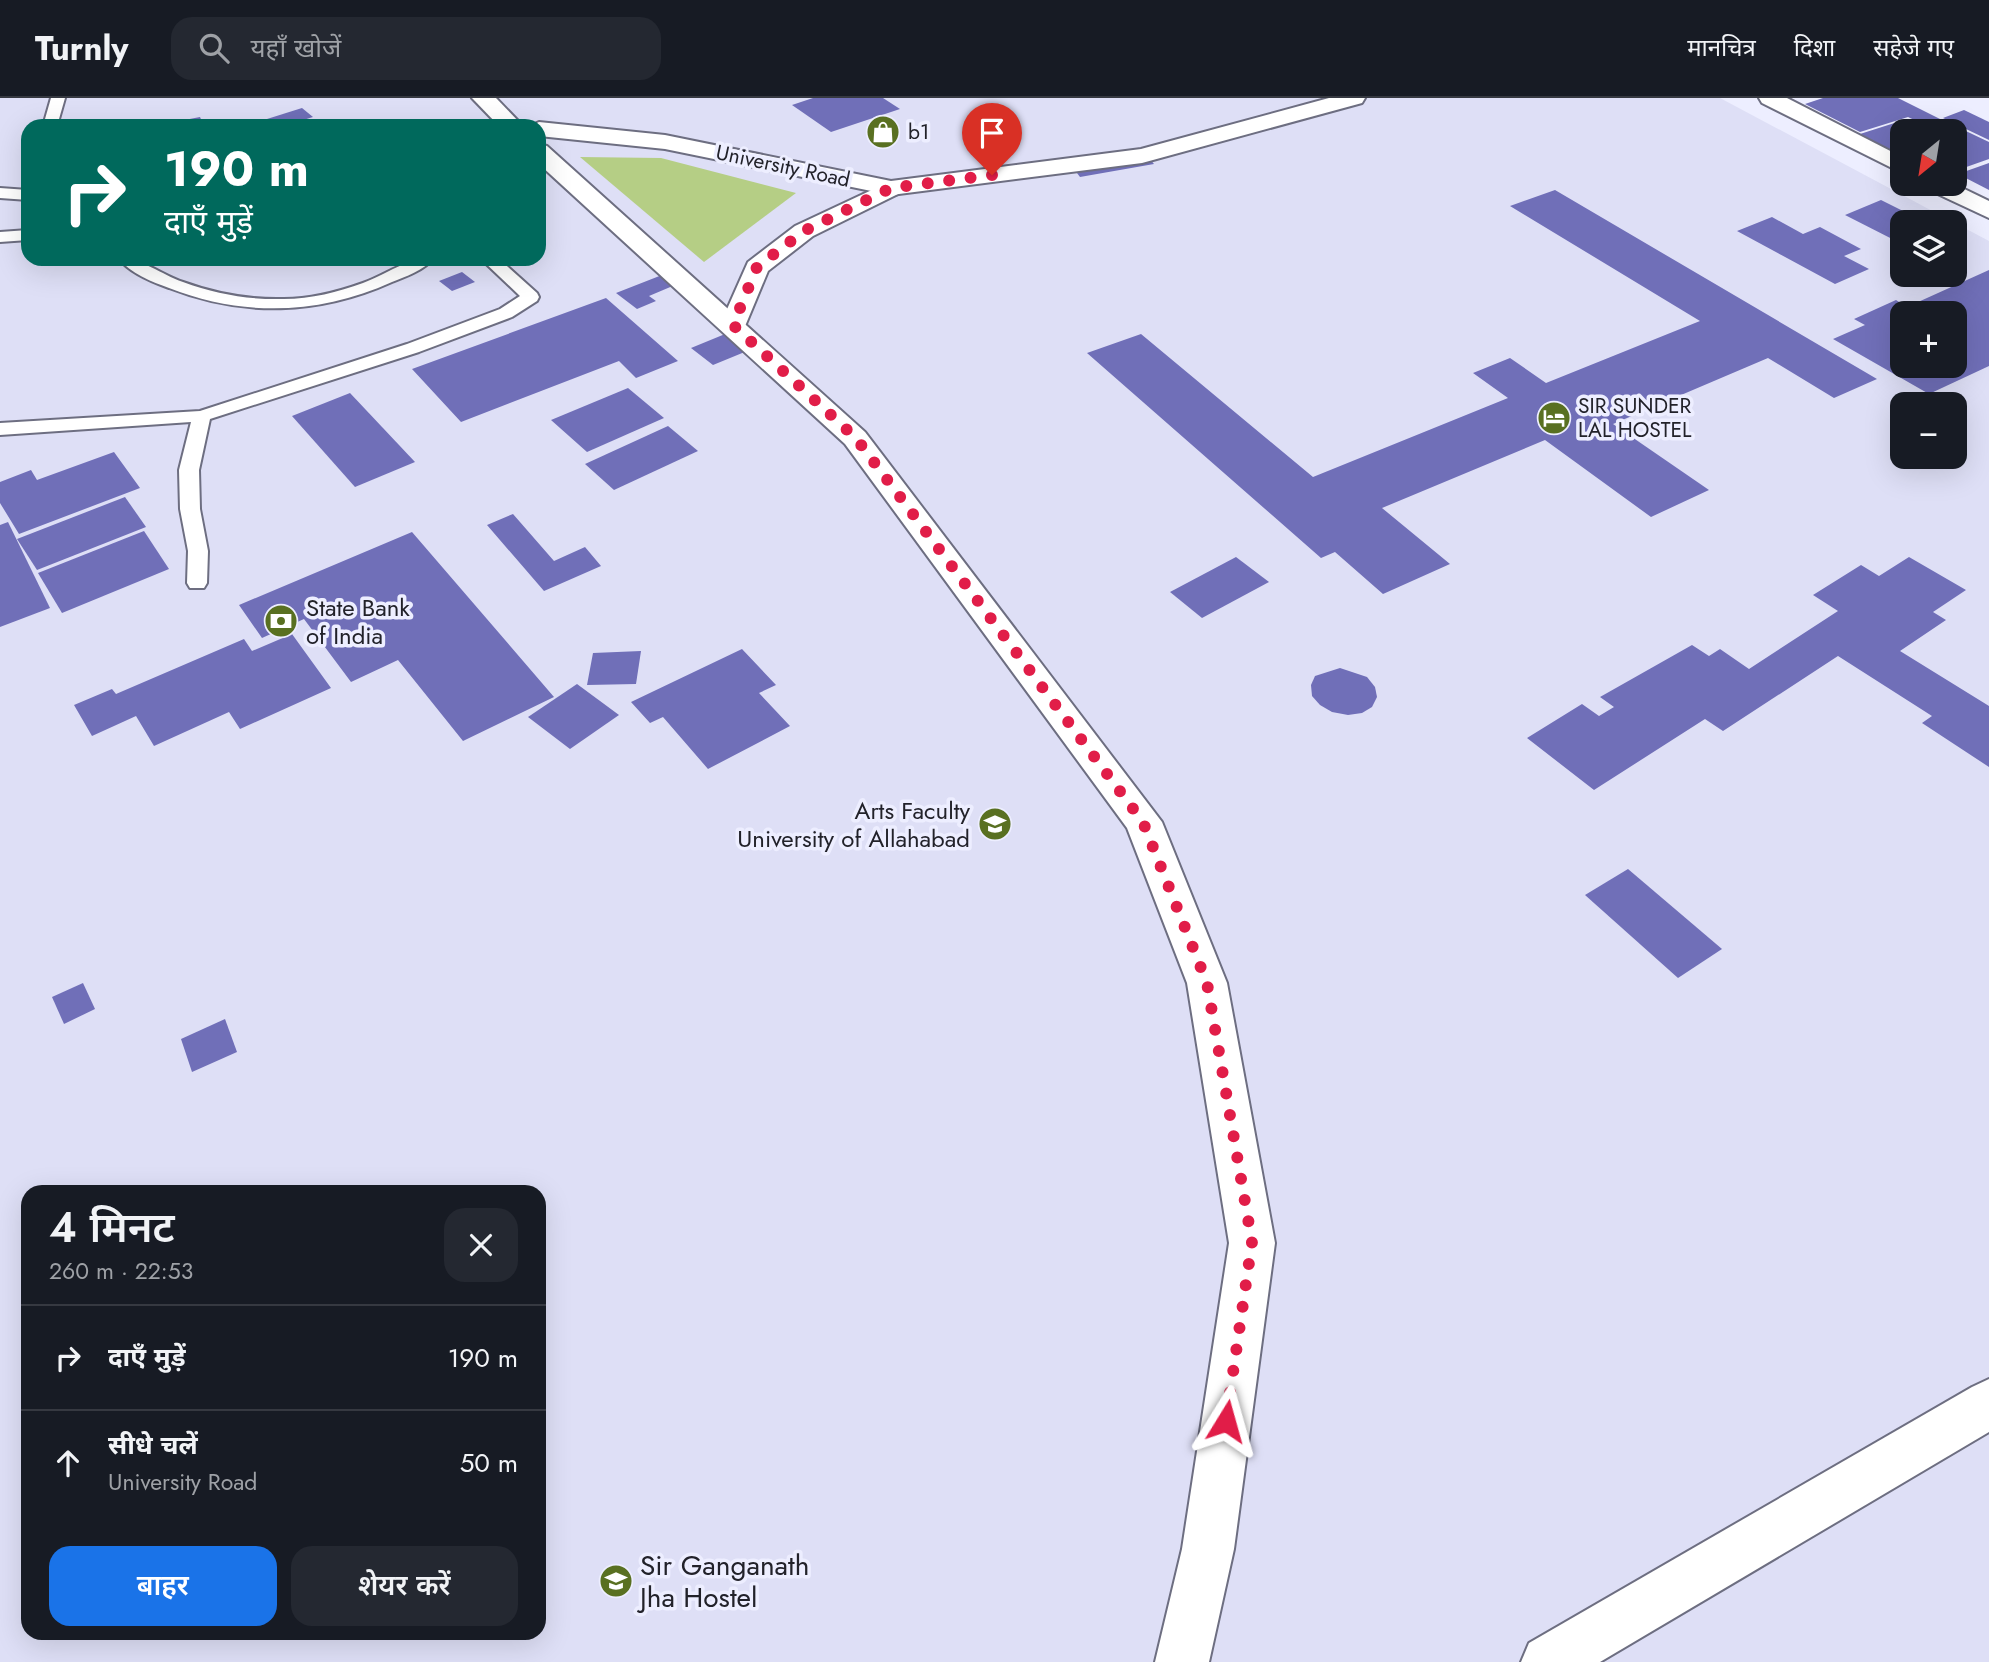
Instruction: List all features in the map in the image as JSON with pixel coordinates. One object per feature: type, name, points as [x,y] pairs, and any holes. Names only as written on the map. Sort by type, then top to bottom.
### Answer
[{"type":"street","points":[[483,98],[505,119]]},
{"type":"street","name":"University Road","points":[[546,130],[665,142],[891,188],[1142,156],[1354,98]]},
{"type":"street","points":[[1770,98],[1890,160]]},
{"type":"street","points":[[546,156],[856,438],[1143,822],[1207,983],[1252,1242],[1208,1549],[1182,1662]]},
{"type":"street","points":[[733,325],[757,267],[804,231],[891,188]]},
{"type":"street","points":[[1960,196],[1989,211]]},
{"type":"street","points":[[1548,1662],[1989,1404]]},
{"type":"lane","points":[[50,119],[58,98]]},
{"type":"lane","points":[[0,193],[21,194]]},
{"type":"lane","points":[[0,237],[21,236]]},
{"type":"lane","points":[[139,266],[175,286],[229,302],[286,306],[348,295],[385,282],[413,266]]},
{"type":"lane","points":[[0,429],[202,416],[413,348],[506,313],[531,297],[497,266]]},
{"type":"lane","points":[[197,583],[198,551],[190,509],[189,470],[202,416]]},
{"type":"shaded area","name":"Arts Faculty University of Allahabad","points":[[0,98],[1720,98],[1890,188],[1890,196],[1904,196],[1930,210],[1890,210],[1890,287],[1967,287],[1967,229],[1989,241],[1989,1662],[0,1662]]},
{"type":"green space","points":[[580,157],[661,158],[796,193],[704,262]]},
{"type":"building","points":[[813,98],[883,98],[900,109],[831,132],[792,105]]},
{"type":"building","points":[[1823,98],[1898,98],[1940,119],[1890,119],[1890,123],[1860,132],[1805,104]]},
{"type":"building","points":[[302,108],[313,117],[307,119],[267,119]]},
{"type":"building","points":[[1964,110],[1989,122],[1989,140],[1967,129],[1967,119],[1943,118]]},
{"type":"building","points":[[1890,124],[1890,150],[1860,134]]},
{"type":"building","points":[[1967,132],[1989,142],[1989,159],[1967,167]]},
{"type":"building","points":[[1148,157],[1154,164],[1080,177],[1074,169]]},
{"type":"building","points":[[1989,163],[1989,190],[1967,179],[1967,171]]},
{"type":"building","points":[[1555,190],[1877,379],[1834,398],[1768,358],[1613,424],[1709,490],[1651,517],[1545,440],[1382,508],[1450,564],[1383,594],[1335,552],[1321,558],[1087,353],[1141,334],[1313,477],[1508,398],[1473,373],[1510,358],[1546,383],[1700,321],[1510,206]]},
{"type":"building","points":[[1881,200],[1901,210],[1890,210],[1890,238],[1845,215]]},
{"type":"building","points":[[1772,217],[1803,234],[1820,227],[1861,249],[1844,256],[1869,269],[1835,284],[1737,231]]},
{"type":"building","points":[[1989,270],[1989,366],[1967,376],[1967,301],[1920,301],[1951,287],[1967,287],[1967,280]]},
{"type":"building","points":[[462,272],[475,282],[452,291],[439,281]]},
{"type":"building","points":[[662,275],[675,285],[649,296],[656,301],[637,309],[616,293]]},
{"type":"building","points":[[606,298],[678,361],[636,378],[619,361],[461,422],[412,369]]},
{"type":"building","points":[[1890,303],[1890,372],[1833,339],[1865,325],[1854,319]]},
{"type":"building","points":[[730,332],[752,349],[713,365],[691,348]]},
{"type":"building","points":[[1901,378],[1963,378],[1933,392],[1926,392]]},
{"type":"building","points":[[628,388],[664,418],[587,452],[551,420]]},
{"type":"building","points":[[350,393],[415,462],[355,487],[292,416]]},
{"type":"building","points":[[668,426],[698,451],[614,490],[585,464]]},
{"type":"building","points":[[114,452],[140,488],[19,534],[0,503],[0,482],[31,470],[37,480]]},
{"type":"building","points":[[125,497],[146,527],[37,570],[17,539]]},
{"type":"building","points":[[513,514],[554,561],[585,547],[601,566],[544,591],[487,525]]},
{"type":"building","points":[[8,522],[50,608],[0,627],[0,525]]},
{"type":"building","points":[[144,531],[169,569],[62,613],[38,573]]},
{"type":"building","points":[[412,532],[554,697],[463,741],[398,660],[351,682],[304,619],[262,638],[239,605]]},
{"type":"building","points":[[1236,557],[1269,582],[1202,618],[1170,592]]},
{"type":"building","points":[[1909,557],[1966,590],[1933,612],[1946,620],[1900,651],[1989,706],[1989,767],[1922,723],[1932,716],[1838,656],[1723,731],[1705,719],[1594,790],[1527,738],[1582,704],[1599,716],[1614,707],[1600,697],[1692,645],[1709,656],[1720,649],[1749,669],[1838,611],[1813,595],[1861,565],[1879,576]]},
{"type":"building","points":[[292,634],[331,688],[240,729],[229,712],[154,746],[136,716],[92,736],[74,705],[112,689],[116,694],[244,639],[252,651]]},
{"type":"building","points":[[742,649],[776,685],[759,693],[790,726],[708,769],[663,717],[650,723],[631,702]]},
{"type":"building","points":[[641,651],[636,684],[587,685],[593,653]]},
{"type":"building","points":[[1340,668],[1367,677],[1375,687],[1377,697],[1372,707],[1362,713],[1348,715],[1332,712],[1312,696],[1311,685],[1315,676]]},
{"type":"building","points":[[577,684],[619,715],[570,749],[528,717]]},
{"type":"building","points":[[1628,869],[1722,949],[1678,978],[1585,895]]},
{"type":"building","points":[[83,983],[95,1009],[64,1024],[52,997]]},
{"type":"building","points":[[225,1019],[237,1052],[192,1072],[181,1039]]},
{"type":"place","name":"b1","points":[[883,132]]},
{"type":"place","name":"SIR SUNDER LAL HOSTEL","points":[[1554,418]]},
{"type":"place","name":"State Bank of India","points":[[281,621]]},
{"type":"place","name":"Arts Faculty University of Allahabad","points":[[995,824]]},
{"type":"place","name":"Sir Ganganath Jha Hostel","points":[[616,1581]]},
{"type":"route","points":[[992,175],[891,188],[804,231],[757,267],[733,325],[856,438],[1143,822],[1207,983],[1252,1242],[1226,1421]]}]
